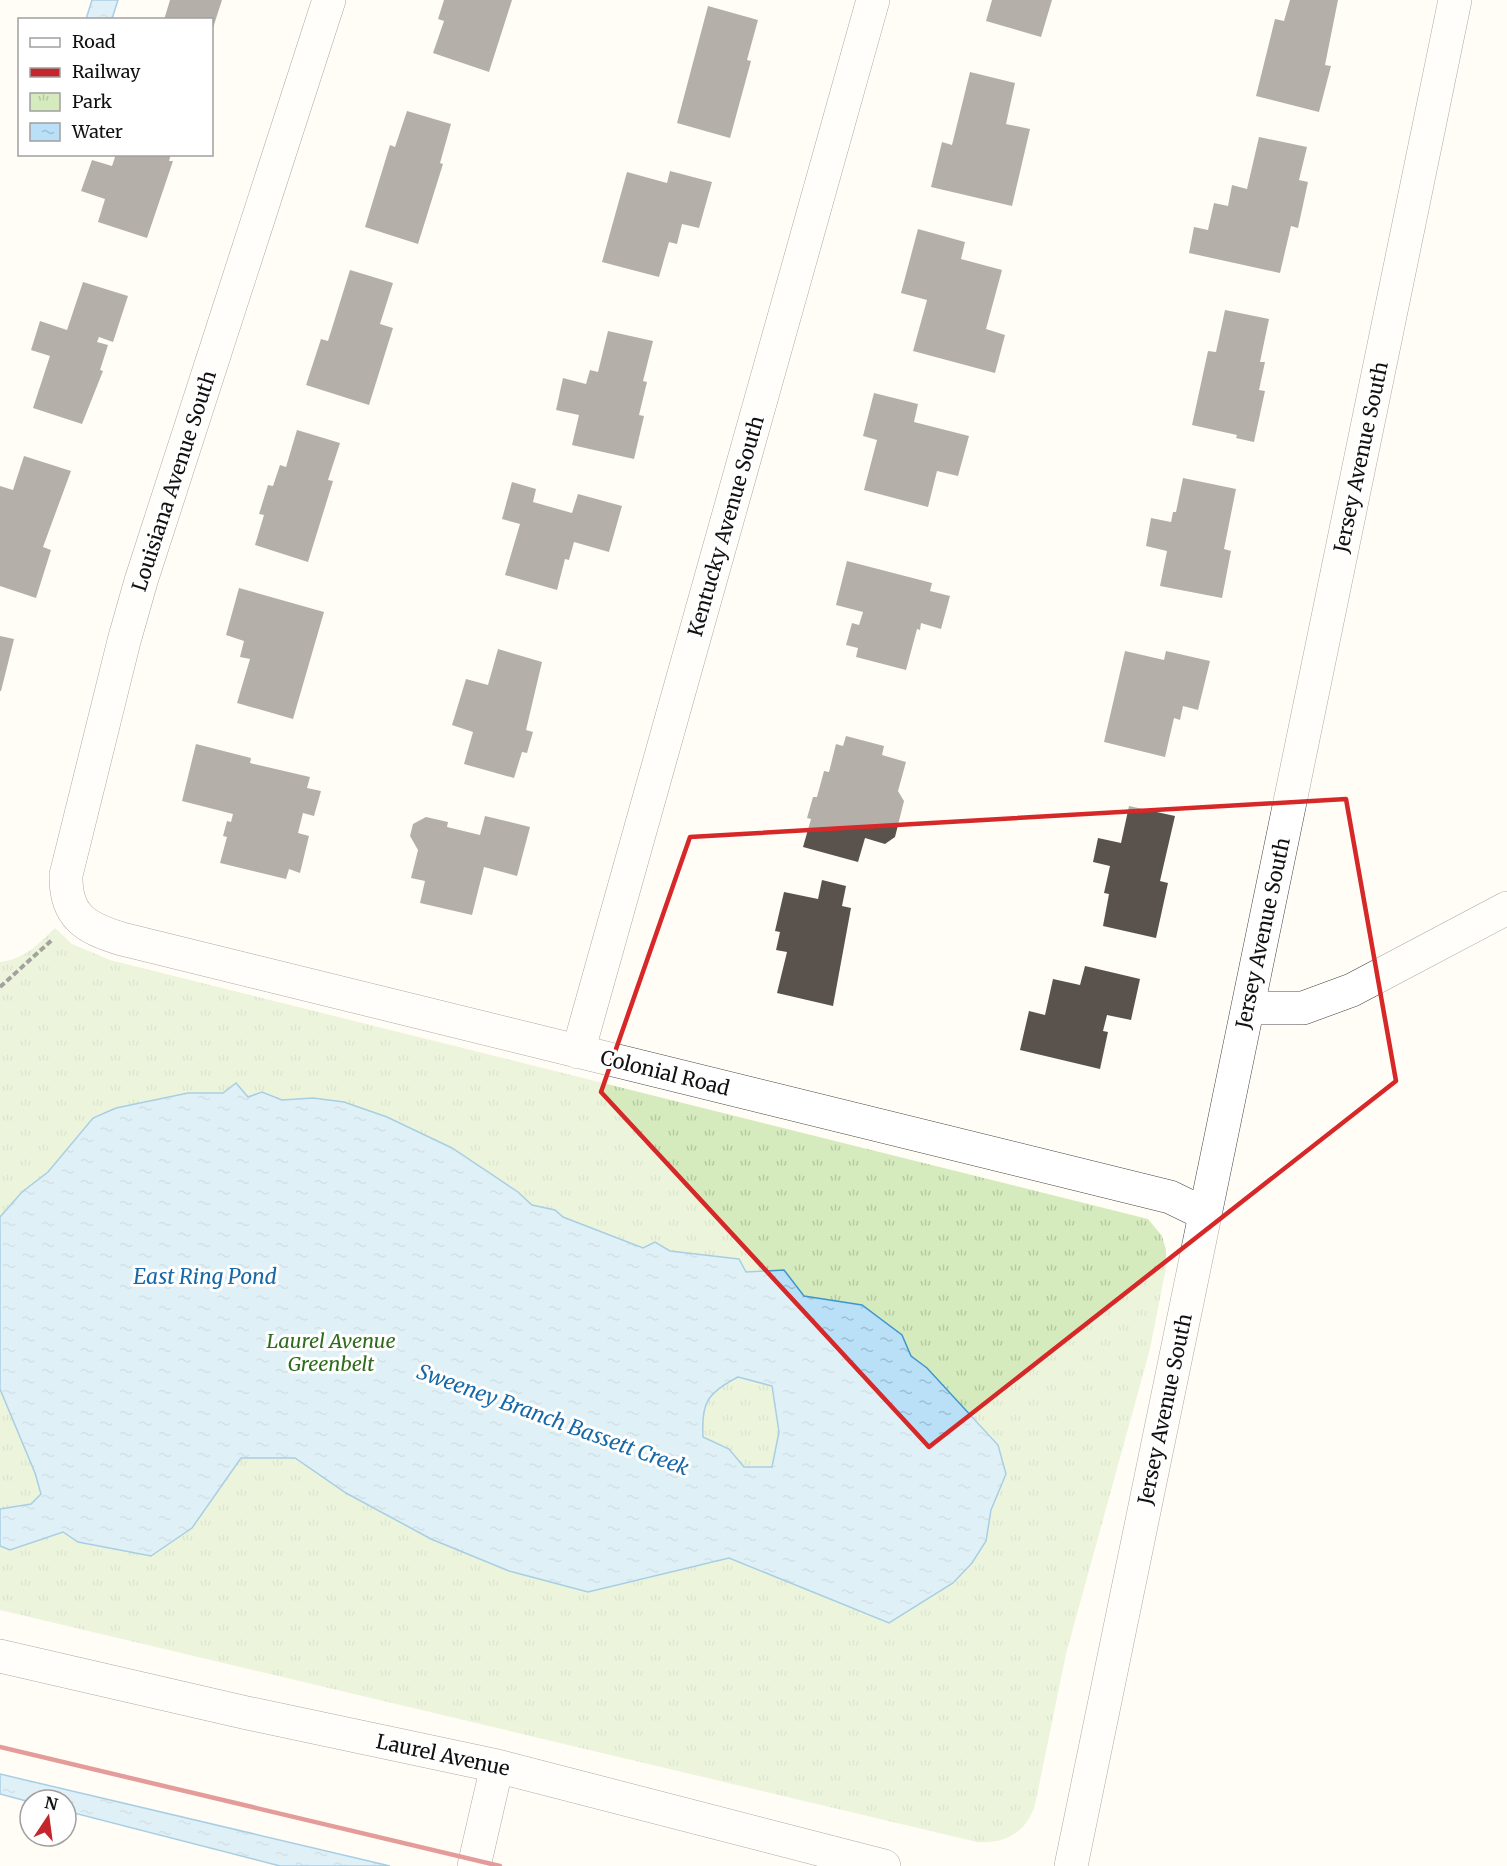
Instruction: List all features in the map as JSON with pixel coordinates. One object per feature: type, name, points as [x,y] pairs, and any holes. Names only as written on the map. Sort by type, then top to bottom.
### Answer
[{"type":"street","name":"Louisiana Avenue South","points":[[76,915],[70,906],[66,891],[66,875],[123,641],[329,0]]},
{"type":"street","name":"Kentucky Avenue South","points":[[578,1052],[873,0]]},
{"type":"street","name":"Jersey Avenue South","points":[[1071,1866],[1455,0]]},
{"type":"street","points":[[1248,1008],[1303,1008],[1343,994],[1507,908]]},
{"type":"street","name":"Colonial Road","points":[[76,915],[89,927],[122,939],[1170,1197],[1205,1214]]},
{"type":"street","name":"Laurel Avenue","points":[[0,1656],[235,1711],[497,1766],[884,1866]]},
{"type":"street","points":[[474,1866],[497,1766]]},
{"type":"path","points":[[0,987],[34,958],[76,915]]},
{"type":"highlighted area","points":[[1346,799],[1396,1081],[929,1447],[601,1092],[690,837]]},
{"type":"green space","name":"Laurel Avenue Greenbelt","points":[[55,928],[72,944],[110,960],[1148,1219],[1162,1236],[1166,1250],[1166,1268],[1150,1349],[1066,1654],[1035,1805],[1020,1830],[1005,1839],[977,1842],[0,1610],[0,962],[24,954]]},
{"type":"water","points":[[92,0],[118,0],[112,18],[86,18]]},
{"type":"water","name":"East Ring Pond","points":[[236,1083],[248,1097],[262,1092],[282,1100],[313,1098],[344,1102],[387,1117],[452,1148],[518,1192],[532,1205],[555,1210],[563,1217],[643,1248],[655,1242],[670,1251],[739,1259],[746,1272],[784,1270],[804,1296],[862,1305],[902,1335],[911,1356],[927,1368],[998,1445],[1006,1474],[991,1510],[986,1541],[972,1563],[953,1583],[889,1623],[729,1558],[588,1592],[509,1571],[431,1539],[346,1493],[295,1458],[241,1458],[192,1528],[151,1556],[78,1542],[63,1532],[10,1550],[0,1546],[0,1509],[31,1504],[41,1494],[35,1473],[0,1389],[0,1217],[22,1192],[48,1172],[93,1118],[116,1108],[188,1093],[223,1093]],"holes":[[[738,1377],[772,1386],[779,1432],[772,1467],[744,1467],[729,1449],[703,1437],[705,1407],[719,1388]]]},
{"type":"water","points":[[0,1774],[59,1788],[18,1788],[18,1799],[0,1794]]},
{"type":"water","points":[[78,1792],[390,1866],[280,1866],[78,1814]]},
{"type":"building","points":[[170,0],[222,0],[213,28],[213,18],[165,18]]},
{"type":"building","points":[[444,0],[512,0],[489,72],[433,53],[444,21],[438,19]]},
{"type":"building","points":[[992,0],[1052,0],[1041,37],[986,21]]},
{"type":"building","points":[[1290,0],[1338,0],[1325,65],[1331,66],[1319,112],[1256,96],[1275,19],[1284,21]]},
{"type":"building","points":[[708,6],[758,20],[747,60],[751,61],[730,138],[677,123]]},
{"type":"building","points":[[970,72],[1015,83],[1006,124],[1030,129],[1012,206],[931,187],[942,142],[952,145]]},
{"type":"building","points":[[407,111],[451,124],[440,163],[443,164],[418,244],[365,227],[390,145],[395,147]]},
{"type":"building","points":[[1259,137],[1307,147],[1299,180],[1308,182],[1298,228],[1291,226],[1280,273],[1189,253],[1194,227],[1208,230],[1214,203],[1228,206],[1232,185],[1247,189]]},
{"type":"building","points":[[115,156],[170,156],[169,161],[173,161],[147,238],[98,222],[105,199],[81,191],[92,160],[112,166]]},
{"type":"building","points":[[670,171],[712,182],[699,228],[682,224],[677,244],[669,242],[659,277],[602,262],[627,172],[667,183]]},
{"type":"building","points":[[918,229],[965,242],[961,259],[1002,270],[986,329],[1005,335],[995,373],[913,351],[927,300],[901,293]]},
{"type":"building","points":[[350,270],[393,283],[380,324],[393,328],[369,405],[306,385],[321,339],[328,341]]},
{"type":"building","points":[[83,282],[128,296],[113,342],[99,337],[97,342],[108,345],[100,370],[103,371],[82,424],[33,408],[50,356],[31,350],[40,321],[67,330]]},
{"type":"building","points":[[1225,310],[1269,319],[1260,362],[1265,362],[1259,390],[1265,391],[1254,442],[1236,438],[1237,435],[1192,425],[1208,351],[1216,352]]},
{"type":"building","points":[[608,331],[653,341],[643,381],[647,382],[639,415],[644,416],[634,459],[572,445],[579,415],[556,410],[563,378],[586,384],[590,370],[598,372]]},
{"type":"building","points":[[874,393],[918,404],[914,422],[969,436],[958,476],[937,471],[928,507],[864,490],[877,440],[863,436]]},
{"type":"building","points":[[297,430],[340,443],[328,480],[333,481],[308,562],[255,545],[264,515],[259,514],[268,485],[273,486],[280,465],[286,467]]},
{"type":"building","points":[[24,456],[71,471],[43,547],[51,550],[36,598],[0,586],[0,486],[13,490]]},
{"type":"building","points":[[1183,478],[1236,489],[1224,549],[1231,551],[1222,598],[1160,586],[1167,551],[1146,546],[1151,518],[1171,522],[1173,512],[1176,512]]},
{"type":"building","points":[[512,482],[536,489],[533,502],[572,513],[578,494],[622,506],[609,552],[574,542],[569,560],[565,559],[557,590],[505,575],[520,524],[502,519]]},
{"type":"building","points":[[847,561],[932,583],[930,591],[950,596],[941,629],[921,623],[920,630],[917,629],[906,670],[856,657],[858,648],[846,645],[852,623],[859,625],[863,612],[836,605]]},
{"type":"building","points":[[239,588],[324,612],[293,719],[237,703],[250,659],[240,657],[244,641],[226,635]]},
{"type":"building","points":[[0,636],[14,639],[1,691],[0,691]]},
{"type":"building","points":[[498,649],[542,662],[526,730],[533,732],[527,753],[522,752],[514,778],[464,764],[473,732],[452,725],[466,679],[488,685]]},
{"type":"building","points":[[1125,651],[1164,660],[1166,651],[1210,661],[1198,710],[1183,706],[1180,720],[1174,718],[1165,757],[1104,742]]},
{"type":"building","points":[[846,736],[884,746],[882,755],[906,762],[898,791],[904,801],[895,837],[885,844],[865,838],[858,862],[803,847],[811,819],[807,818],[813,797],[817,797],[824,771],[829,772],[836,744],[843,746]]},
{"type":"building","points":[[196,744],[251,758],[250,763],[310,777],[307,788],[321,791],[314,816],[303,813],[298,833],[309,836],[300,873],[289,869],[286,879],[220,863],[227,837],[223,836],[227,821],[231,822],[233,814],[182,801]]},
{"type":"building","points":[[1129,806],[1175,816],[1160,881],[1168,883],[1156,938],[1103,926],[1109,894],[1104,893],[1110,866],[1093,862],[1098,838],[1121,843]]},
{"type":"building","points":[[485,816],[530,827],[517,876],[484,867],[472,915],[420,903],[425,881],[411,878],[418,850],[410,836],[413,824],[426,817],[448,822],[447,827],[480,835]]},
{"type":"building","points":[[822,880],[846,886],[842,906],[851,908],[833,1006],[777,993],[787,952],[776,950],[780,932],[775,931],[784,892],[818,899]]},
{"type":"building","points":[[1085,966],[1140,979],[1131,1020],[1107,1015],[1103,1031],[1108,1032],[1100,1069],[1020,1050],[1029,1011],[1045,1015],[1053,979],[1080,985]]},
{"type":"railway","points":[[0,1747],[500,1866]]},
{"type":"water label","name":"Sweeney Branch Bassett Creek","points":[[553,1420]]}]
